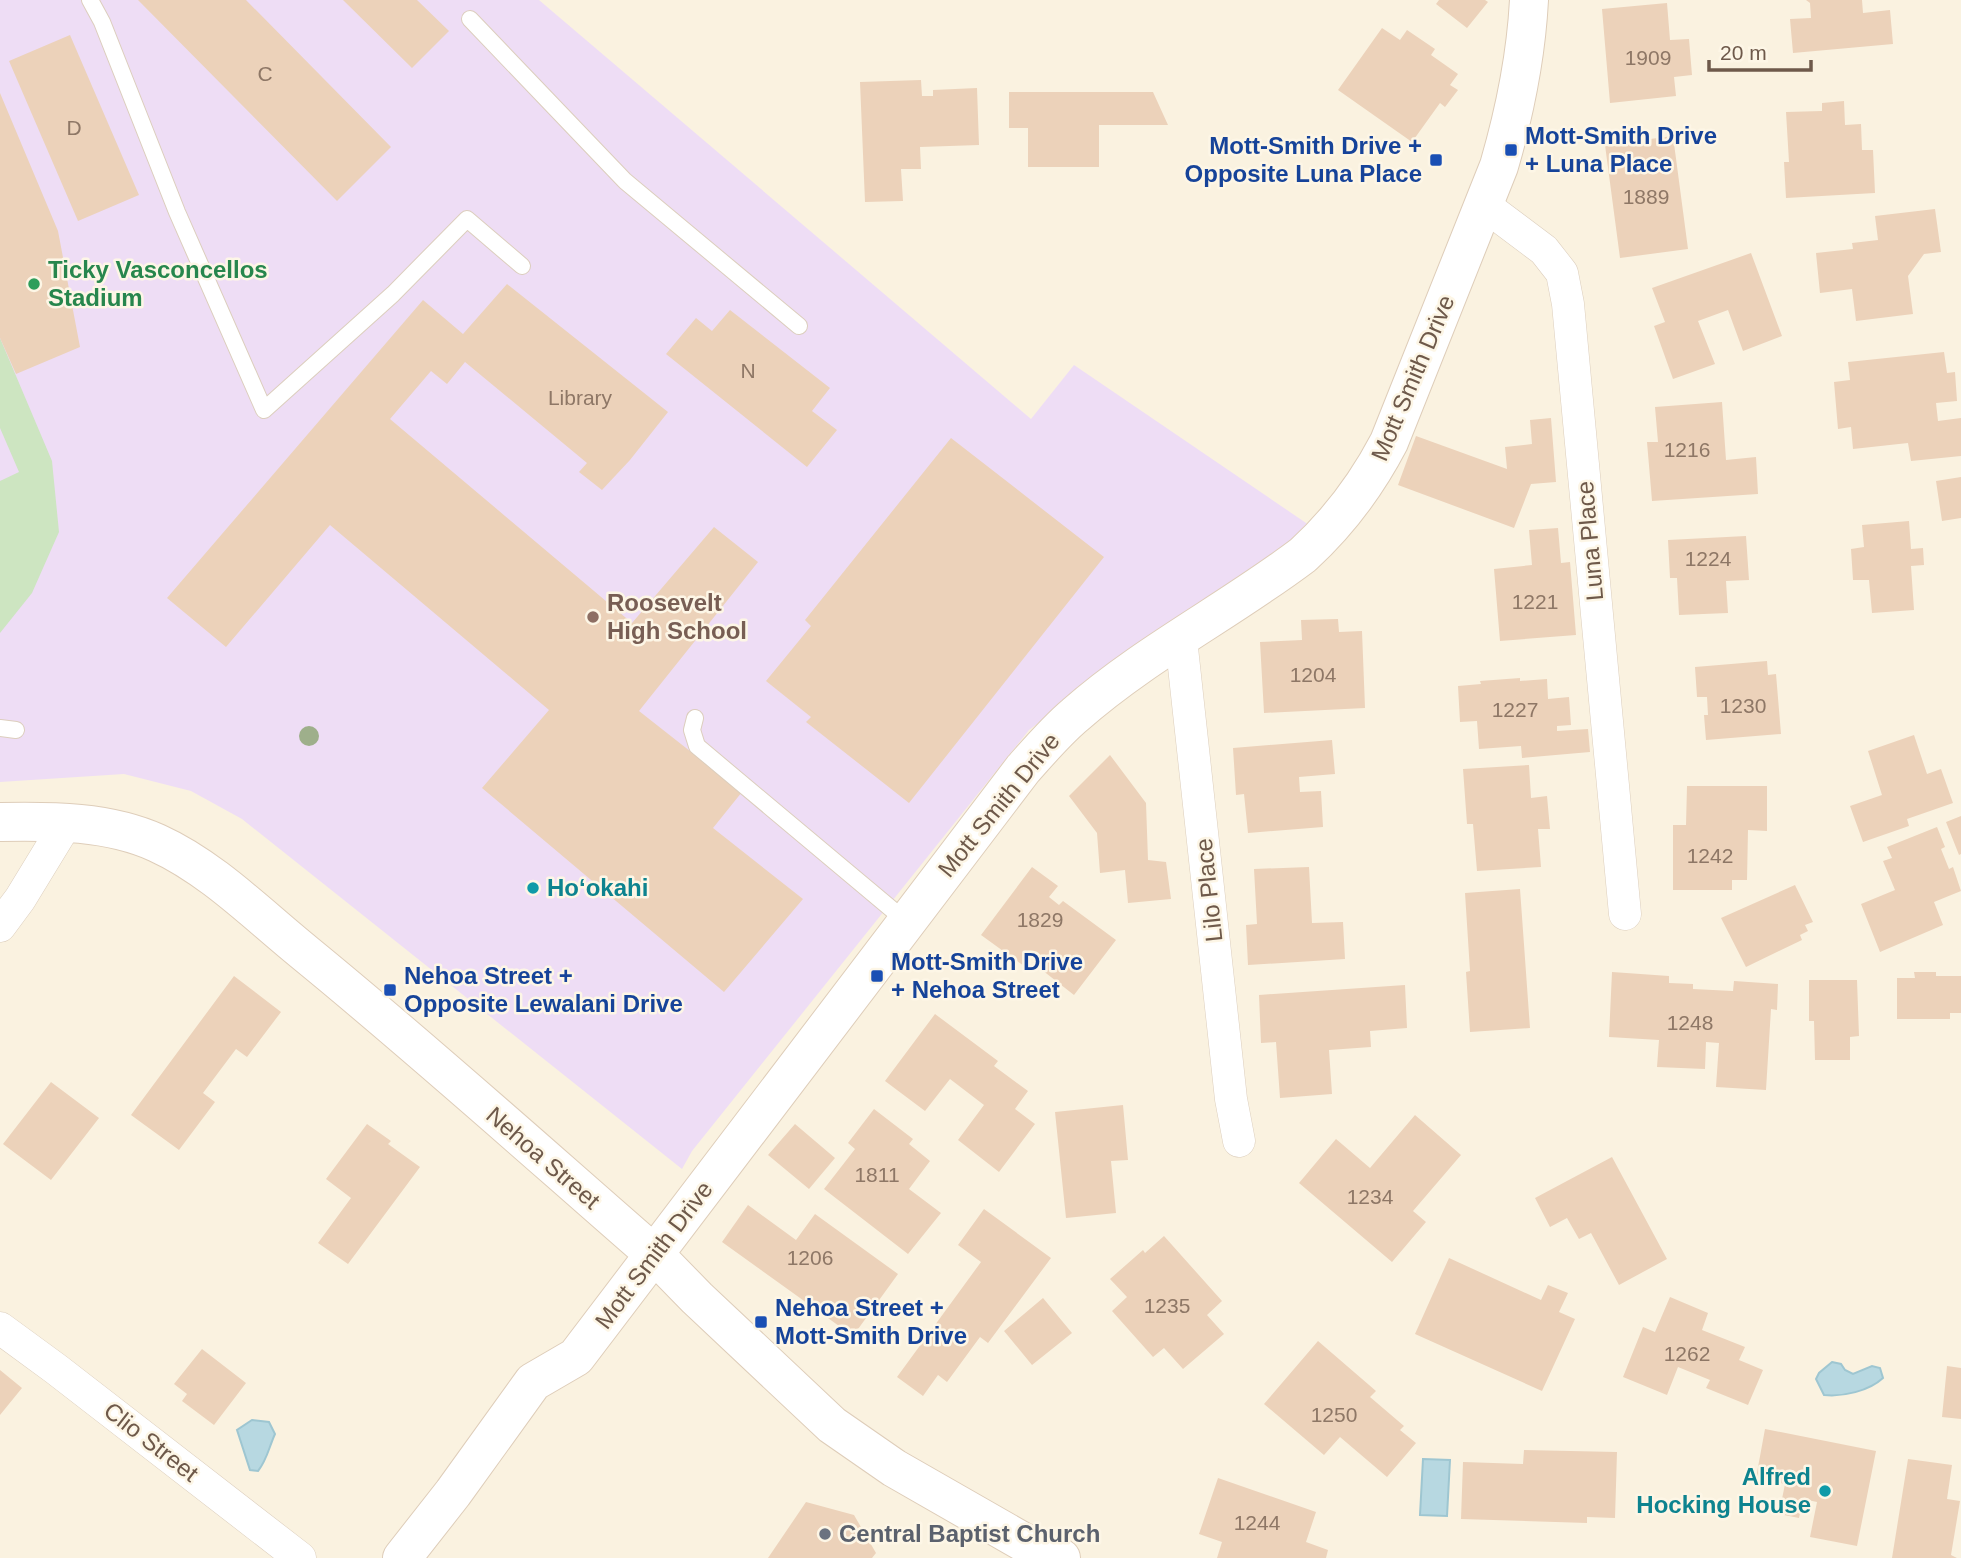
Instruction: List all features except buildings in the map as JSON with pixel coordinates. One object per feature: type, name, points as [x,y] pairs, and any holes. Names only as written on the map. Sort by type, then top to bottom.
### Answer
[{"type":"street","name":"Mott Smith Drive","points":[[402,1558],[453,1493],[533,1382],[576,1357],[1023,769],[1048,741],[1109,688],[1303,555],[1328,532],[1359,494],[1389,442],[1499,166],[1522,72],[1529,0]]},
{"type":"street","name":"Luna Place","points":[[1484,205],[1544,250],[1562,273],[1568,304],[1625,914]]},
{"type":"street","name":"Lilo Place","points":[[1181,639],[1231,1099],[1239,1141]]},
{"type":"street","name":"Nehoa Street","points":[[0,822],[66,822],[125,832],[155,842],[184,858],[337,979],[655,1255],[832,1425],[894,1468],[1032,1548],[1061,1558]]},
{"type":"street","points":[[0,926],[20,899],[66,822]]},
{"type":"street","name":"Clio Street","points":[[0,1328],[300,1558]]},
{"type":"lane","points":[[90,0],[102,22],[177,212],[264,410],[393,294],[467,219],[522,266]]},
{"type":"lane","points":[[470,19],[625,181],[799,326]]},
{"type":"lane","points":[[695,718],[692,730],[697,746],[907,922]]},
{"type":"shaded area","name":"Roosevelt High School","points":[[0,0],[539,0],[1031,419],[1074,365],[1309,525],[1276,555],[1096,679],[1029,730],[692,1151],[682,1169],[242,819],[191,791],[124,774],[0,782]]},
{"type":"green space","points":[[0,338],[52,461],[59,532],[32,593],[0,633],[0,481],[19,472],[0,428]]},
{"type":"water","points":[[1832,1362],[1841,1364],[1853,1374],[1872,1366],[1880,1368],[1883,1378],[1855,1392],[1824,1395],[1816,1379]]},
{"type":"water","points":[[252,1420],[269,1422],[275,1434],[258,1471],[250,1470],[237,1430]]},
{"type":"water","points":[[1423,1459],[1450,1460],[1447,1516],[1420,1515]]},
{"type":"place","name":"Mott-Smith Drive + Luna Place","points":[[1511,150]]},
{"type":"place","name":"Mott-Smith Drive + Opposite Luna Place","points":[[1436,160]]},
{"type":"place","name":"Ticky Vasconcellos Stadium","points":[[34,284]]},
{"type":"place","name":"Roosevelt High School","points":[[593,617]]},
{"type":"place","name":"Hoʻokahi","points":[[533,888]]},
{"type":"place","name":"Mott-Smith Drive + Nehoa Street","points":[[877,976]]},
{"type":"place","name":"Nehoa Street + Opposite Lewalani Drive","points":[[390,990]]},
{"type":"place","name":"Nehoa Street + Mott-Smith Drive","points":[[761,1322]]},
{"type":"place","name":"Alfred Hocking House","points":[[1825,1491]]},
{"type":"place","name":"Central Baptist Church","points":[[825,1534]]}]
